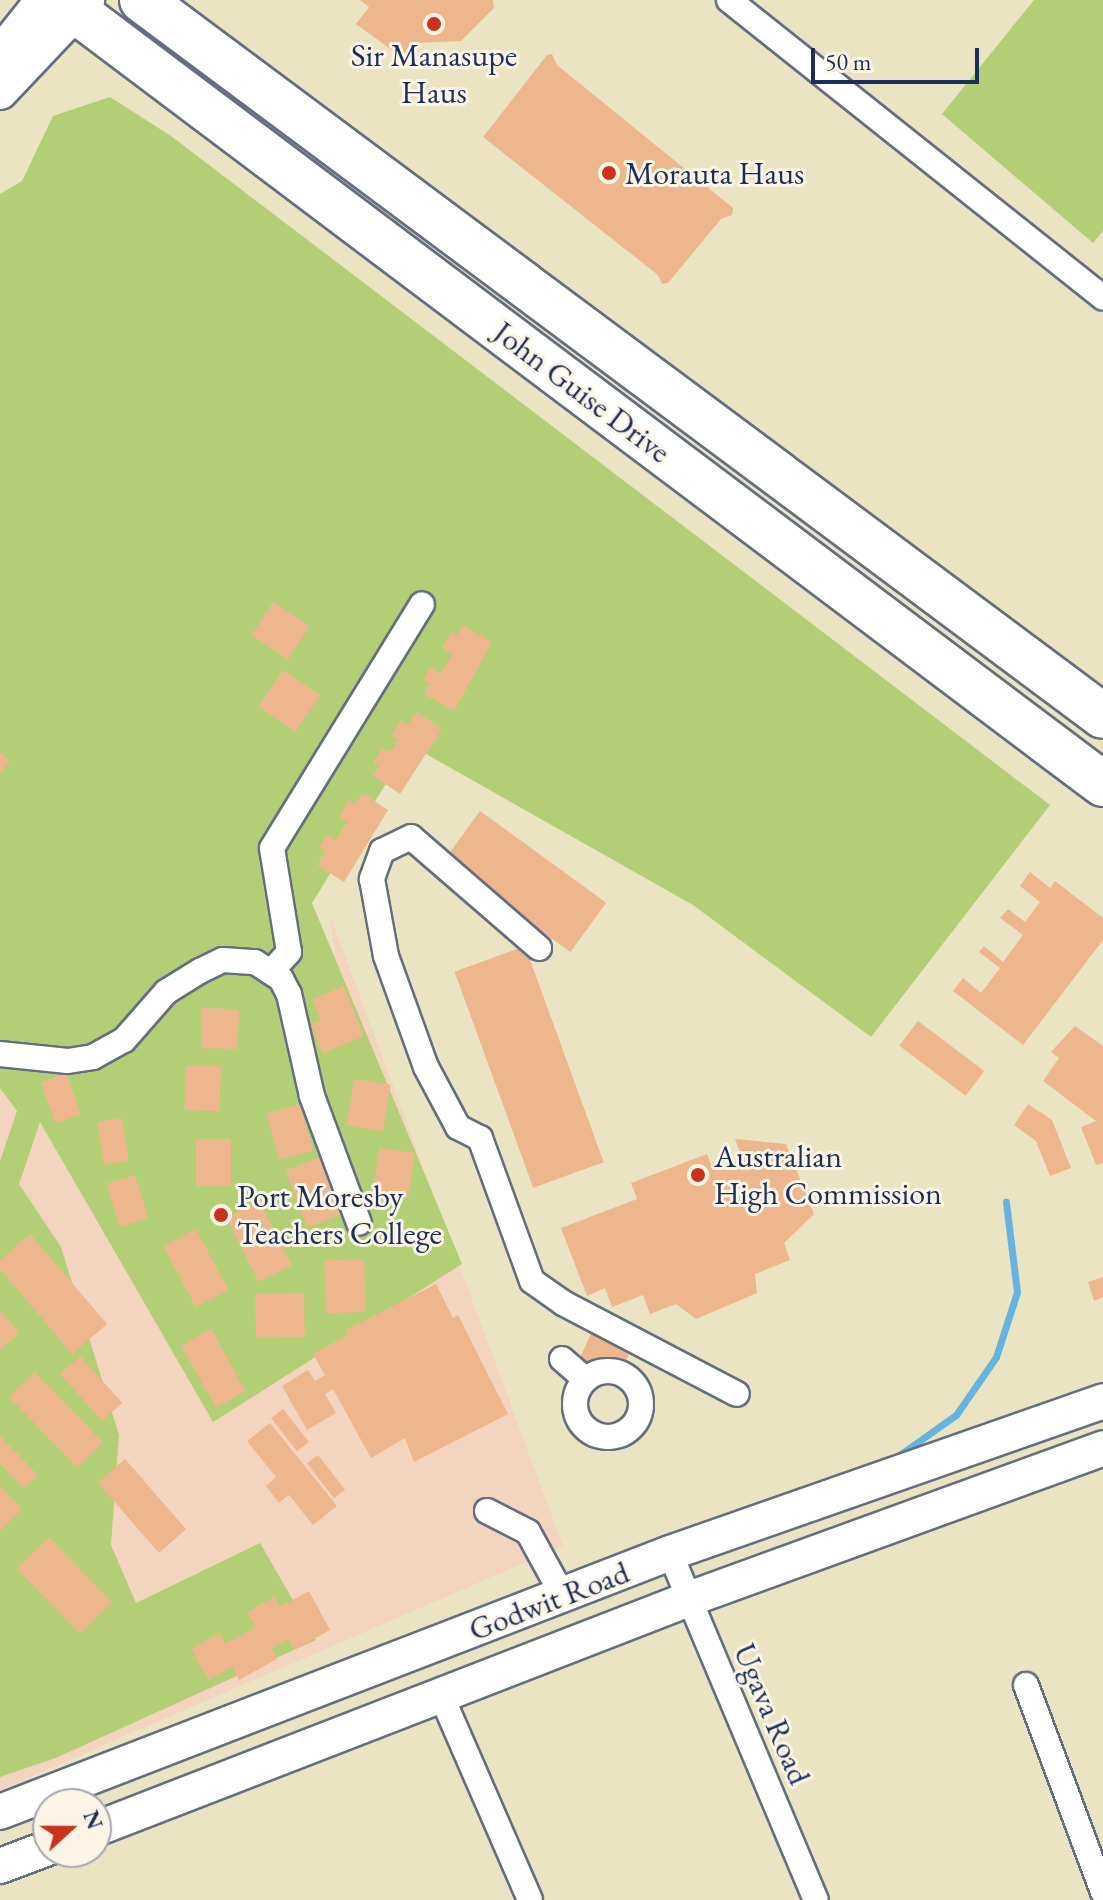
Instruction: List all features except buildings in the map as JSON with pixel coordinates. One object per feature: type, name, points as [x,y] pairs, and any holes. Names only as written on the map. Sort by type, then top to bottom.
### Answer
[{"type":"highway","name":"John Guise Drive","points":[[67,3],[1103,784]]},
{"type":"highway","name":"John Guise Drive","points":[[148,3],[1103,716]]},
{"type":"main road","points":[[0,54],[67,3]]},
{"type":"main road","points":[[0,92],[67,3]]},
{"type":"main road","name":"Godwit Road","points":[[0,1812],[670,1553],[1103,1401]]},
{"type":"main road","name":"Godwit Road","points":[[112,1823],[689,1599],[1103,1448]]},
{"type":"main road","points":[[0,1866],[32,1854]]},
{"type":"street","points":[[729,0],[1102,293]]},
{"type":"street","points":[[271,972],[289,952],[272,848],[422,604]]},
{"type":"street","points":[[539,948],[411,837],[382,851],[372,879],[386,956],[426,1067],[458,1127],[480,1138],[532,1281],[563,1303],[737,1394]]},
{"type":"street","points":[[0,1054],[68,1061],[93,1057],[124,1040],[166,992],[223,960],[244,959],[281,979],[289,994],[312,1096],[359,1223]]},
{"type":"street","points":[[629,1378],[642,1345]]},
{"type":"street","points":[[562,1359],[585,1379]]},
{"type":"street","points":[[602,1371],[621,1373],[629,1378],[641,1402],[637,1421],[624,1434],[603,1438],[593,1435],[577,1420],[574,1398],[585,1379],[602,1371]]},
{"type":"street","points":[[487,1511],[528,1532],[563,1596]]},
{"type":"street","name":"Ugava Road","points":[[670,1553],[816,1900]]},
{"type":"street","points":[[1026,1685],[1103,1892]]},
{"type":"street","points":[[441,1695],[530,1900]]},
{"type":"shaded area","name":"Port Moresby Teachers College","points":[[330,915],[563,1546],[0,1790],[0,1027],[37,1055],[336,960]]},
{"type":"green space","points":[[1034,0],[1103,0],[1103,231],[1093,243],[942,114]]},
{"type":"green space","points":[[110,97],[171,136],[1050,805],[871,1037],[693,905],[410,745],[312,903],[462,1264],[213,1422],[40,1122],[19,1184],[61,1247],[119,1435],[111,1545],[136,1603],[260,1543],[316,1640],[58,1757],[0,1777],[0,1161],[17,1111],[0,1088],[0,194],[22,181],[53,116]]},
{"type":"waterway","points":[[898,1456],[956,1415],[996,1357],[1017,1292],[1006,1202]]},
{"type":"place","name":"Sir Manasupe Haus","points":[[434,24]]},
{"type":"place","name":"Morauta Haus","points":[[609,173]]},
{"type":"place","name":"Australian High Commission","points":[[698,1175]]},
{"type":"place","name":"Port Moresby Teachers College","points":[[221,1215]]}]
